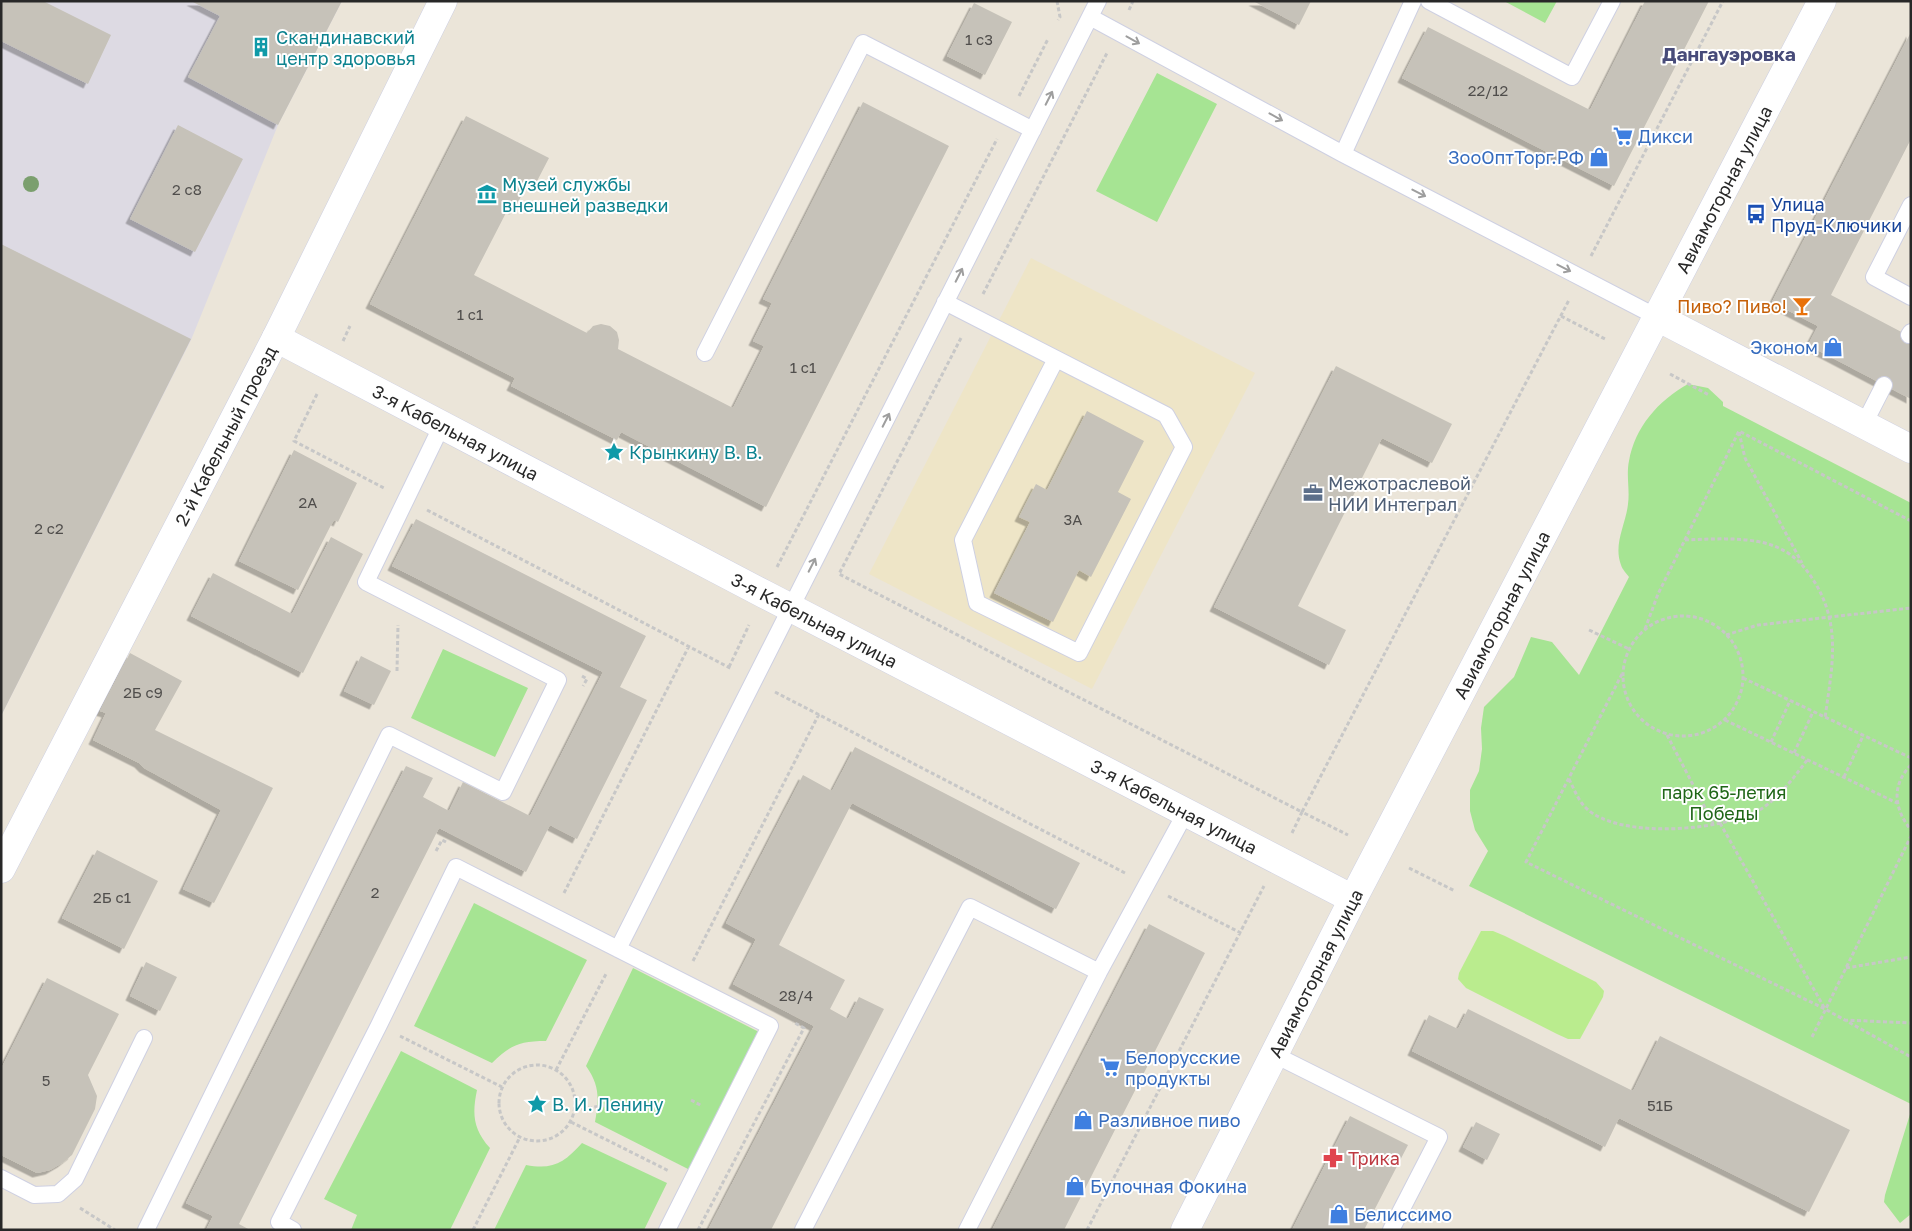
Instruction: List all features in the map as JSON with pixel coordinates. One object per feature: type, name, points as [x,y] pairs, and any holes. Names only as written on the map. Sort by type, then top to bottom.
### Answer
[{"type":"street","name":"2-й Кабельный проезд","points":[[1,869],[276,338],[443,1]]},
{"type":"street","name":"Авиамоторная улица","points":[[1185,1230],[1353,899],[1822,1]]},
{"type":"street","points":[[1657,317],[1911,449]]},
{"type":"street","name":"3-я Кабельная улица","points":[[276,338],[790,608],[1353,899]]},
{"type":"lane","points":[[618,949],[1098,1]]},
{"type":"lane","points":[[1342,154],[1413,1]]},
{"type":"lane","points":[[1429,1],[1572,77],[1612,1]]},
{"type":"lane","points":[[1090,17],[1342,154],[1657,317]]},
{"type":"lane","points":[[705,353],[863,43],[1033,130]]},
{"type":"lane","points":[[1911,205],[1874,278],[1911,297]]},
{"type":"lane","points":[[946,302],[1056,359],[1166,416],[1184,447],[1079,653],[977,602],[963,540],[1056,359]]},
{"type":"lane","points":[[1864,424],[1884,385]]},
{"type":"lane","points":[[146,1230],[389,735],[503,792],[558,680],[366,582],[442,425]]},
{"type":"lane","points":[[967,1230],[1099,972],[1186,812]]},
{"type":"lane","points":[[293,1230],[279,1222],[379,1025],[456,867],[770,1026],[668,1230]]},
{"type":"lane","points":[[803,1230],[970,907],[1099,972]]},
{"type":"lane","points":[[1,1178],[34,1195],[58,1194],[75,1179],[144,1038]]},
{"type":"lane","points":[[1275,1055],[1439,1137],[1391,1230]]},
{"type":"path","points":[[1056,25],[1060,17],[1057,1]]},
{"type":"path","points":[[1568,301],[1723,1]]},
{"type":"path","points":[[775,570],[1051,33]]},
{"type":"path","points":[[1561,316],[1607,340]]},
{"type":"path","points":[[340,346],[350,326]]},
{"type":"path","points":[[1670,374],[1709,395]]},
{"type":"path","points":[[1739,431],[1911,521]]},
{"type":"path","points":[[1739,431],[1658,594],[1644,629],[1629,649],[1622,674],[1526,862],[1825,1009],[1911,1057]]},
{"type":"path","points":[[1739,431],[1745,458],[1803,565],[1819,590],[1830,618],[1834,648],[1826,718]]},
{"type":"path","points":[[1685,540],[1732,539],[1765,543],[1786,551],[1803,565]]},
{"type":"path","points":[[1726,635],[1758,626],[1911,608]]},
{"type":"path","points":[[1622,674],[1625,694],[1634,712],[1648,726],[1666,734],[1687,736],[1707,731],[1725,720],[1741,693],[1743,678],[1742,662],[1736,647],[1726,635],[1708,621],[1687,616],[1664,618],[1644,629]]},
{"type":"path","points":[[729,667],[749,625]]},
{"type":"path","points":[[1589,630],[1629,649]]},
{"type":"path","points":[[560,900],[689,646]]},
{"type":"path","points":[[578,674],[587,678],[583,687]]},
{"type":"path","points":[[1743,678],[1911,758]]},
{"type":"path","points":[[1771,742],[1790,701]]},
{"type":"path","points":[[1794,753],[1812,712]]},
{"type":"path","points":[[690,968],[819,714]]},
{"type":"path","points":[[1725,720],[1897,803]]},
{"type":"path","points":[[1666,734],[1713,824]]},
{"type":"path","points":[[1844,777],[1863,736]]},
{"type":"path","points":[[1569,778],[1576,795],[1586,809],[1599,817],[1624,826],[1645,829],[1669,829],[1741,819],[1762,808],[1779,795],[1808,760]]},
{"type":"path","points":[[1911,765],[1904,772],[1898,786],[1897,803],[1902,819],[1911,830]]},
{"type":"path","points":[[1288,840],[1302,812],[1348,835]]},
{"type":"path","points":[[1720,823],[1825,1009]]},
{"type":"path","points":[[1812,1036],[1911,836]]},
{"type":"path","points":[[433,858],[442,840],[450,845]]},
{"type":"path","points":[[1409,868],[1455,892]]},
{"type":"path","points":[[1088,1230],[1266,883]]},
{"type":"path","points":[[556,1070],[618,949]]},
{"type":"path","points":[[1846,968],[1911,957]]},
{"type":"path","points":[[698,1230],[804,1028],[786,1018]]},
{"type":"path","points":[[1844,1020],[1911,1023]]},
{"type":"path","points":[[379,1025],[502,1087]]},
{"type":"path","points":[[539,1065],[556,1070],[571,1084],[575,1096],[575,1110],[571,1122],[563,1132],[551,1140],[538,1142],[514,1134],[505,1124],[500,1113],[498,1101],[502,1087],[507,1079],[516,1071],[527,1066],[539,1065]]},
{"type":"path","points":[[575,1110],[616,1104]]},
{"type":"path","points":[[571,1122],[691,1182]]},
{"type":"path","points":[[473,1230],[520,1137]]},
{"type":"path","points":[[58,1194],[115,1230]]},
{"type":"shaded area","points":[[1,1],[342,1],[278,125],[191,340],[1,716]]},
{"type":"shaded area","points":[[1031,258],[1255,373],[1092,689],[869,574]]},
{"type":"green space","points":[[1504,1],[1557,1],[1545,23]]},
{"type":"green space","points":[[1157,73],[1217,104],[1157,222],[1096,191]]},
{"type":"green space","name":"парк 65-летия Победы","points":[[1688,384],[1708,388],[1723,402],[1723,406],[1911,503],[1911,1104],[1469,886],[1488,851],[1475,830],[1470,811],[1470,790],[1479,771],[1482,749],[1481,728],[1484,707],[1514,677],[1531,637],[1552,642],[1579,675],[1629,577],[1622,567],[1618,549],[1627,512],[1629,493],[1628,466],[1632,449],[1642,426],[1650,416],[1667,398]]},
{"type":"green space","points":[[443,649],[528,688],[495,757],[411,718]]},
{"type":"green space","points":[[474,903],[587,960],[546,1041],[516,1045],[492,1063],[414,1026]]},
{"type":"green space","points":[[1481,931],[1493,931],[1505,936],[1596,982],[1604,991],[1603,997],[1580,1039],[1568,1039],[1466,988],[1458,979],[1459,973]]},
{"type":"green space","points":[[633,968],[759,1032],[690,1170],[595,1122],[597,1106],[596,1086],[586,1066]]},
{"type":"green space","points":[[401,1051],[477,1090],[475,1121],[480,1134],[490,1148],[450,1230],[351,1230],[357,1215],[324,1199]]},
{"type":"green space","points":[[1911,1111],[1911,1214],[1900,1223],[1884,1202]]},
{"type":"green space","points":[[582,1143],[667,1183],[644,1230],[494,1230],[526,1165],[551,1166],[569,1156]]},
{"type":"building","points":[[1,1],[43,1],[111,35],[88,84],[1,41]]},
{"type":"building","name":"Скандинавский центр здоровья","points":[[191,1],[342,1],[278,125],[188,77],[220,16]]},
{"type":"building","points":[[1253,1],[1311,1],[1299,25]]},
{"type":"building","points":[[1645,1],[1709,1],[1614,186],[1402,78],[1428,27],[1590,110]]},
{"type":"building","points":[[974,3],[1012,22],[985,75],[947,56]]},
{"type":"building","points":[[1911,32],[1911,139],[1831,295],[1911,337],[1911,399],[1808,345],[1818,326],[1772,302]]},
{"type":"building","points":[[863,102],[949,146],[766,507],[621,432],[617,440],[511,386],[515,378],[370,304],[466,116],[549,158],[536,183],[530,179],[514,210],[509,207],[474,275],[587,333],[593,326],[601,324],[610,326],[617,332],[619,340],[618,349],[733,408],[764,346],[753,341],[772,303],[763,299]]},
{"type":"building","points":[[178,125],[243,159],[195,252],[130,219]]},
{"type":"building","points":[[1,244],[191,339],[1,716]]},
{"type":"building","name":"Межотраслевой НИИ Интеграл","points":[[1336,366],[1452,424],[1432,463],[1382,438],[1298,606],[1346,630],[1329,665],[1214,607]]},
{"type":"building","points":[[1087,411],[1144,441],[1118,492],[1131,499],[1091,577],[1079,570],[1053,622],[994,593],[1030,522],[1019,517],[1036,484],[1047,490]]},
{"type":"building","points":[[294,450],[357,483],[338,522],[334,520],[331,525],[298,590],[239,561]]},
{"type":"building","points":[[416,519],[646,636],[620,687],[647,700],[577,839],[550,825],[526,872],[439,828],[239,1224],[250,1230],[206,1230],[213,1216],[186,1203],[406,766],[433,778],[423,797],[449,811],[463,782],[530,816],[603,672],[392,566]]},
{"type":"building","points":[[331,537],[363,554],[303,673],[191,616],[213,573],[292,614]]},
{"type":"building","points":[[130,653],[182,681],[155,730],[273,788],[214,903],[183,889],[221,810],[144,768],[139,763],[93,740],[106,713],[100,711]]},
{"type":"building","points":[[361,656],[391,671],[374,705],[344,691]]},
{"type":"building","points":[[855,747],[1080,863],[1056,909],[852,803],[779,945],[845,980],[830,1009],[848,1019],[859,997],[884,1009],[771,1230],[708,1230],[814,1026],[733,984],[756,939],[726,923],[803,775],[832,791]]},
{"type":"building","points":[[97,850],[158,881],[124,949],[62,918]]},
{"type":"building","points":[[1149,924],[1205,953],[1064,1230],[992,1230]]},
{"type":"building","points":[[146,962],[177,977],[160,1011],[130,996]]},
{"type":"building","points":[[47,978],[119,1014],[88,1075],[97,1096],[95,1109],[72,1155],[50,1170],[37,1173],[1,1155],[1,1069]]},
{"type":"building","points":[[1468,1009],[1633,1091],[1660,1036],[1850,1130],[1809,1212],[1619,1118],[1605,1147],[1412,1051],[1429,1015],[1458,1029]]},
{"type":"building","points":[[1350,1116],[1408,1145],[1364,1230],[1292,1230]]},
{"type":"building","points":[[1476,1122],[1500,1134],[1487,1160],[1463,1147]]},
{"type":"place","name":"Скандинавский центр здоровья","points":[[261,47]]},
{"type":"place","name":"Дикси","points":[[1623,136]]},
{"type":"place","name":"ЗооОптТорг.РФ","points":[[1599,157]]},
{"type":"place","name":"Музей службы внешней разведки","points":[[487,194]]},
{"type":"place","name":"Улица Пруд-Ключики","points":[[1756,214]]},
{"type":"place","name":"Пиво? Пиво!","points":[[1802,306]]},
{"type":"place","name":"Эконом","points":[[1833,347]]},
{"type":"place","name":"Крынкину В. В.","points":[[614,452]]},
{"type":"place","name":"Межотраслевой НИИ Интеграл","points":[[1313,493]]},
{"type":"place","name":"Белорусские продукты","points":[[1110,1067]]},
{"type":"place","name":"В. И. Ленину","points":[[537,1104]]},
{"type":"place","name":"Разливное пиво","points":[[1083,1120]]},
{"type":"place","name":"Трика","points":[[1333,1158]]},
{"type":"place","name":"Булочная Фокина","points":[[1075,1186]]},
{"type":"place","name":"Белиссимо","points":[[1339,1214]]},
{"type":"district","name":"Дангауэровка","points":[[1729,53]]}]
